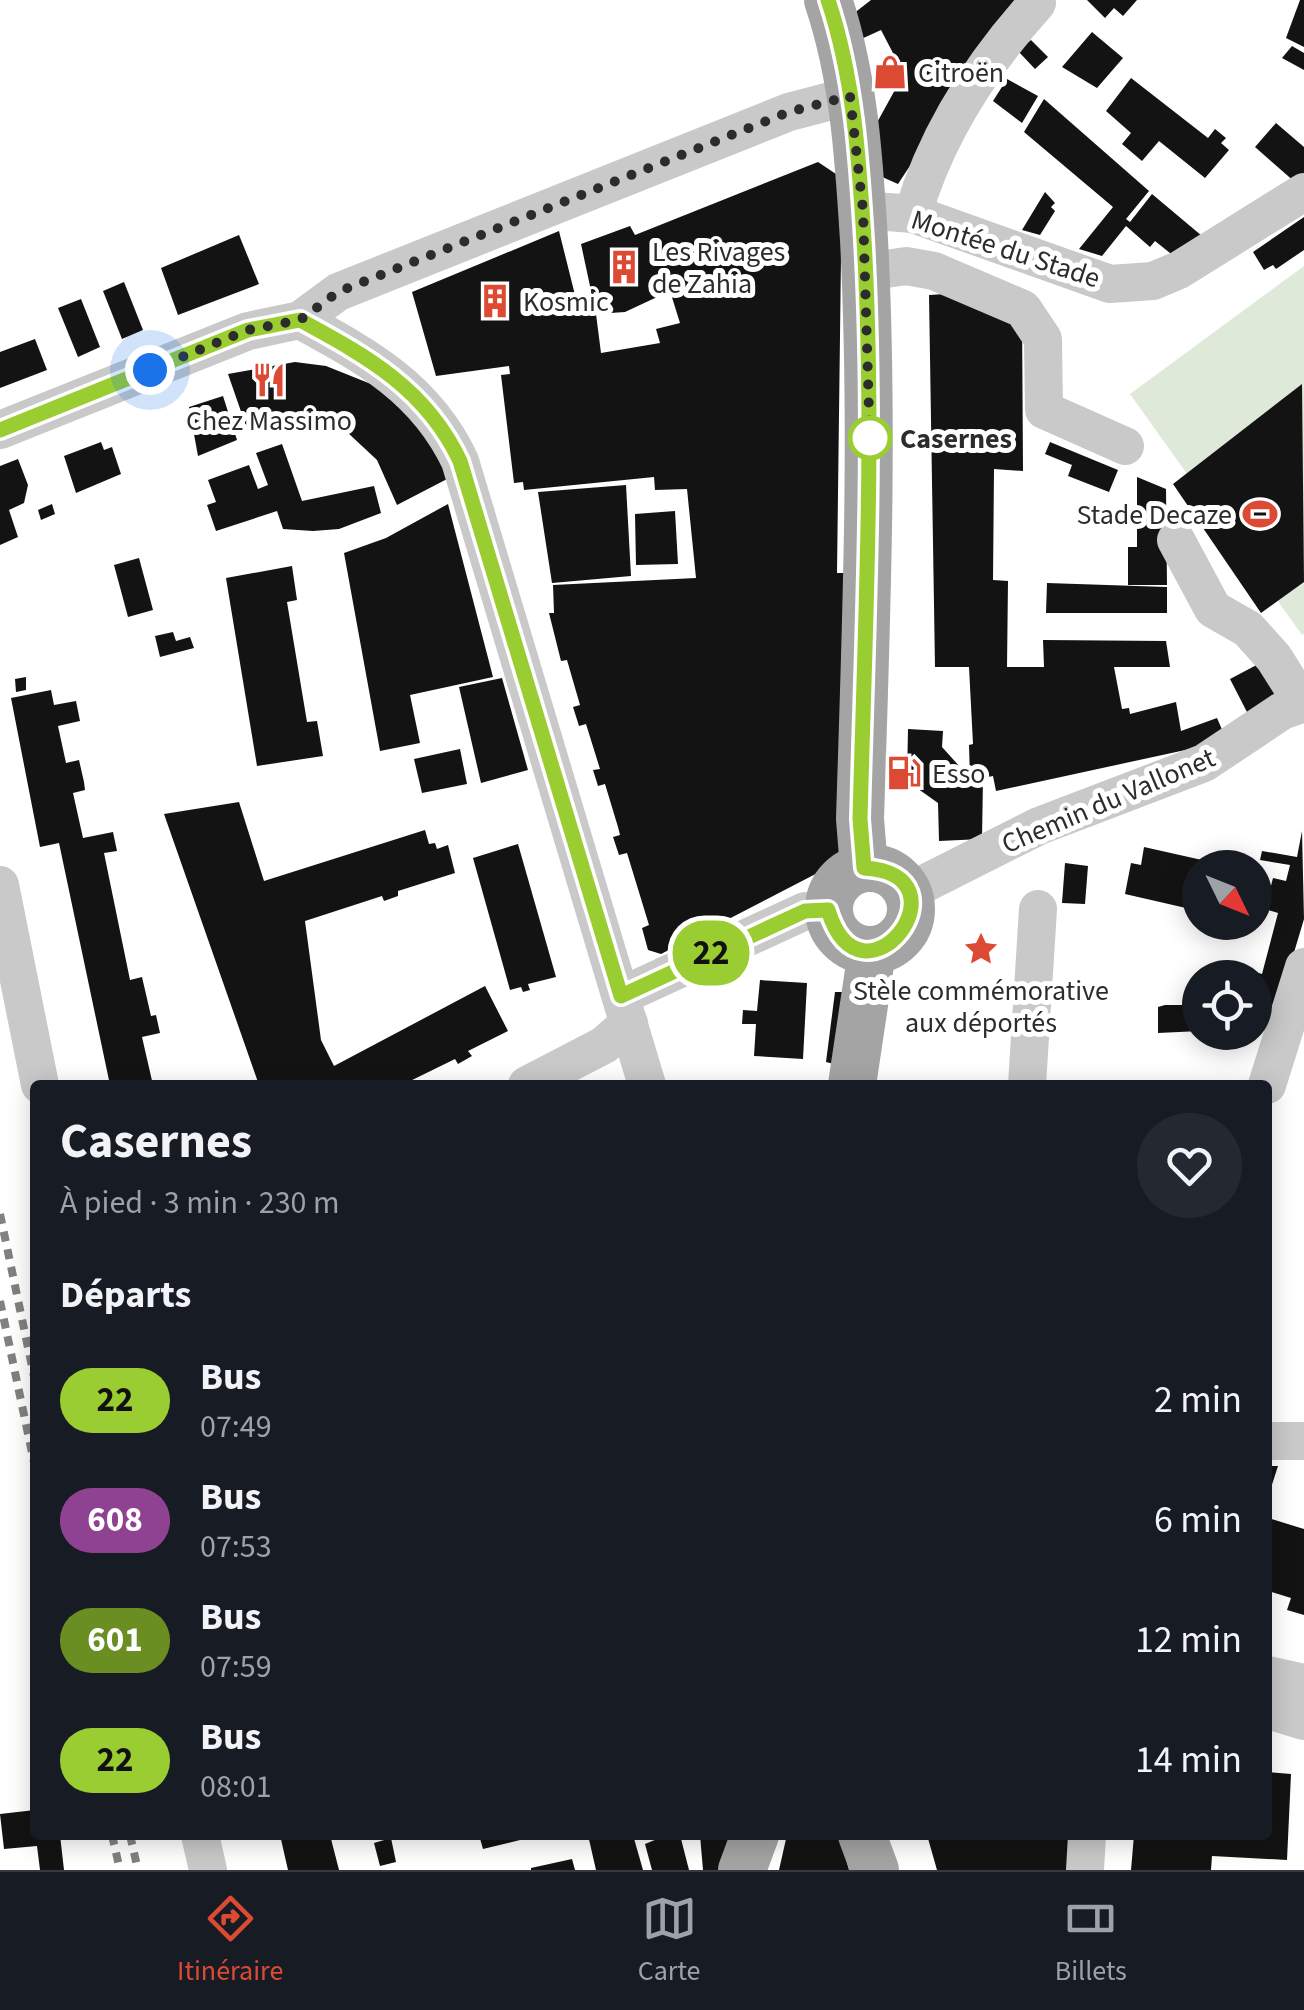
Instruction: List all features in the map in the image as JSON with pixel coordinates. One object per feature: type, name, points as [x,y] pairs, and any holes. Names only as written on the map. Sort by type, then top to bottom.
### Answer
[{"type":"main road","points":[[828,0],[850,96],[866,272],[870,446],[860,819],[864,868]]},
{"type":"main road","points":[[864,868],[882,869],[898,878],[908,892],[912,912],[906,931],[891,945],[872,950],[851,946],[835,932],[828,910],[832,891],[845,876],[864,868]]},
{"type":"main road","points":[[853,1080],[872,950]]},
{"type":"main road","points":[[742,1870],[753,1840]]},
{"type":"main road","points":[[864,1840],[875,1870]]},
{"type":"street","points":[[913,214],[925,172],[973,83],[1037,3]]},
{"type":"street","points":[[0,430],[248,330],[300,320],[338,292],[789,112],[850,96]]},
{"type":"street","name":"Montée du Stade","points":[[863,210],[913,214],[1110,284],[1153,281],[1179,270],[1304,192]]},
{"type":"street","points":[[866,272],[906,266],[934,271],[1024,309],[1042,339],[1044,410],[1125,446]]},
{"type":"street","points":[[300,320],[382,365],[416,394],[444,428],[460,461],[646,1080]]},
{"type":"street","points":[[1176,540],[1213,609],[1248,629],[1274,658],[1303,703]]},
{"type":"street","name":"Chemin du Vallonet","points":[[908,892],[1040,826],[1204,764],[1282,711],[1303,703]]},
{"type":"street","points":[[0,885],[39,1080]]},
{"type":"street","points":[[1026,1080],[1038,909]]},
{"type":"street","points":[[536,1080],[604,1044],[625,1010],[805,911],[828,910]]},
{"type":"street","points":[[1268,1080],[1304,967]]},
{"type":"street","points":[[1272,1441],[1304,1441]]},
{"type":"street","points":[[1272,1677],[1304,1683]]},
{"type":"street","points":[[1272,1711],[1304,1721]]},
{"type":"street","points":[[201,1840],[208,1870]]},
{"type":"street","points":[[1084,1870],[1087,1840]]},
{"type":"green space","name":"Stade Decaze","points":[[1304,266],[1304,634],[1302,635],[1130,394]]},
{"type":"building","points":[[871,0],[1019,0],[898,184],[880,176],[874,128],[896,88],[906,78],[881,30],[859,40],[853,14]]},
{"type":"building","points":[[1087,0],[1137,0],[1123,16],[1114,8],[1105,18]]},
{"type":"building","points":[[1300,0],[1304,0],[1304,47],[1286,38]]},
{"type":"building","points":[[1092,32],[1123,58],[1097,88],[1062,67]]},
{"type":"building","points":[[1031,40],[1048,57],[1035,69],[1018,51]]},
{"type":"building","points":[[1292,46],[1304,53],[1304,70],[1282,58]]},
{"type":"building","points":[[1131,78],[1208,138],[1215,129],[1226,138],[1221,143],[1229,150],[1205,178],[1159,141],[1142,161],[1122,144],[1131,133],[1106,111]]},
{"type":"building","points":[[1007,79],[1038,96],[1022,123],[993,101]]},
{"type":"building","points":[[1044,99],[1149,191],[1126,219],[1130,222],[1152,194],[1202,236],[1175,257],[1155,241],[1150,247],[1126,226],[1102,256],[1079,249],[1113,207],[1024,132]]},
{"type":"building","points":[[1276,123],[1304,147],[1304,190],[1255,147]]},
{"type":"building","points":[[818,162],[842,178],[837,573],[847,573],[841,848],[831,866],[661,954],[648,950],[642,928],[649,925],[627,853],[619,855],[613,837],[620,835],[618,827],[605,784],[598,786],[593,770],[600,769],[586,724],[579,726],[573,707],[580,705],[567,660],[561,661],[549,613],[554,613],[553,585],[696,578],[687,489],[655,490],[654,477],[524,490],[523,482],[514,483],[501,375],[510,374],[509,366],[436,376],[412,292],[559,231],[579,311],[596,314],[581,244],[630,226],[635,235]],"holes":[[[670,291],[680,323],[656,329],[660,343],[601,353],[596,314],[625,312]]]},
{"type":"building","points":[[1045,192],[1055,203],[1051,207],[1055,211],[1040,235],[1022,230]]},
{"type":"building","points":[[1304,217],[1304,250],[1276,269],[1273,265],[1264,270],[1253,252]]},
{"type":"building","points":[[239,235],[259,284],[178,315],[161,268]]},
{"type":"building","points":[[124,282],[143,330],[122,339],[103,291]]},
{"type":"building","points":[[945,294],[1022,311],[1023,471],[994,469],[993,580],[1008,581],[1007,667],[1044,667],[1043,640],[1166,641],[1170,667],[1114,667],[1122,709],[1129,708],[1130,714],[1176,702],[1181,731],[1217,718],[1227,741],[996,791],[993,776],[983,778],[982,839],[939,841],[938,803],[907,781],[908,729],[943,731],[942,747],[970,778],[969,745],[973,744],[969,667],[935,667],[929,295]]},
{"type":"building","points":[[81,299],[100,347],[78,357],[58,308]]},
{"type":"building","points":[[35,339],[47,370],[0,388],[0,352]]},
{"type":"building","points":[[295,362],[326,366],[376,386],[415,418],[449,478],[397,505],[377,460],[347,432],[314,421],[285,418],[246,426],[228,374]]},
{"type":"building","points":[[1302,384],[1304,582],[1261,613],[1173,484]]},
{"type":"building","points":[[223,396],[237,440],[198,456],[189,407]]},
{"type":"building","points":[[101,442],[104,450],[112,447],[121,474],[76,493],[64,456]]},
{"type":"building","points":[[1050,442],[1118,470],[1109,492],[1068,476],[1072,465],[1045,454]]},
{"type":"building","points":[[282,444],[302,501],[374,486],[381,513],[339,529],[313,531],[283,529],[277,511],[216,531],[207,505],[216,502],[208,480],[249,465],[258,489],[268,485],[256,453]]},
{"type":"building","points":[[18,459],[28,485],[24,503],[9,510],[18,537],[0,545],[0,466]]},
{"type":"building","points":[[1137,477],[1166,489],[1167,585],[1128,585],[1128,547],[1137,547]]},
{"type":"building","points":[[626,485],[631,576],[552,583],[538,492]]},
{"type":"building","points":[[52,504],[55,514],[41,520],[38,510]]},
{"type":"building","points":[[448,504],[493,677],[410,695],[420,743],[380,751],[344,553],[386,538]]},
{"type":"building","points":[[675,511],[678,564],[636,565],[635,514]]},
{"type":"building","points":[[139,558],[153,610],[128,617],[114,565]]},
{"type":"building","points":[[292,566],[297,600],[287,602],[307,722],[317,721],[323,756],[257,766],[226,578]]},
{"type":"building","points":[[1047,583],[1167,587],[1167,613],[1046,613]]},
{"type":"building","points":[[173,632],[176,641],[190,637],[194,648],[160,657],[155,636]]},
{"type":"building","points":[[1266,660],[1285,694],[1249,716],[1230,679]]},
{"type":"building","points":[[26,677],[26,690],[16,692],[15,679]]},
{"type":"building","points":[[502,678],[528,770],[481,783],[459,687]]},
{"type":"building","points":[[51,690],[54,705],[76,701],[80,721],[58,726],[66,763],[79,760],[84,782],[85,790],[73,793],[83,838],[113,832],[117,851],[104,853],[130,980],[142,977],[151,1016],[156,1015],[160,1033],[142,1037],[152,1080],[109,1080],[59,843],[40,847],[11,698]]},
{"type":"building","points":[[460,749],[467,784],[422,793],[414,759]]},
{"type":"building","points":[[239,802],[264,881],[425,830],[429,844],[435,843],[437,849],[448,845],[455,873],[398,891],[398,896],[384,901],[382,896],[305,921],[321,1040],[334,1066],[485,986],[508,1031],[468,1051],[472,1056],[458,1064],[455,1059],[412,1080],[257,1080],[164,814]]},
{"type":"building","points":[[1302,831],[1304,919],[1272,1023],[1272,960],[1266,960],[1278,913],[1272,911],[1272,882],[1273,878],[1286,881],[1290,865],[1272,862],[1272,853],[1297,857]]},
{"type":"building","points":[[518,844],[556,977],[528,984],[530,990],[523,992],[521,987],[510,990],[473,858]]},
{"type":"building","points":[[1144,847],[1182,856],[1182,907],[1125,894],[1131,863],[1141,865]]},
{"type":"building","points":[[1065,863],[1088,866],[1085,904],[1062,903]]},
{"type":"building","points":[[760,980],[807,983],[803,1059],[754,1056],[756,1024],[742,1024],[743,1010],[757,1011]]},
{"type":"building","points":[[835,992],[847,992],[842,1066],[826,1062]]},
{"type":"building","points":[[1182,1005],[1182,1032],[1158,1033],[1158,1007]]},
{"type":"building","points":[[1272,1519],[1304,1529],[1304,1615],[1287,1610],[1291,1598],[1272,1592]]},
{"type":"building","points":[[1272,1772],[1291,1774],[1287,1860],[1212,1856],[1211,1870],[1131,1870],[1134,1840],[1272,1840]]},
{"type":"building","points":[[30,1811],[30,1840],[61,1840],[64,1870],[40,1870],[37,1846],[4,1849],[0,1814]]},
{"type":"building","points":[[281,1840],[331,1840],[339,1870],[288,1870]]},
{"type":"building","points":[[391,1840],[396,1862],[380,1866],[374,1843]]},
{"type":"building","points":[[480,1840],[520,1840],[483,1849]]},
{"type":"building","points":[[589,1840],[634,1840],[643,1870],[596,1870]]},
{"type":"building","points":[[681,1840],[689,1870],[652,1870],[645,1844]]},
{"type":"building","points":[[700,1840],[741,1840],[727,1870],[703,1870]]},
{"type":"building","points":[[786,1840],[841,1840],[849,1870],[779,1870]]},
{"type":"building","points":[[928,1840],[1075,1840],[1073,1870],[937,1870]]},
{"type":"building","points":[[572,1859],[575,1870],[531,1870],[531,1868]]},
{"type":"railway","points":[[0,1214],[30,1357]]},
{"type":"railway","points":[[0,1301],[30,1443]]},
{"type":"railway","points":[[113,1840],[120,1870]]},
{"type":"railway","points":[[131,1840],[138,1870]]},
{"type":"bus line","name":"22","points":[[0,430],[248,330],[300,320],[382,365],[416,394],[444,428],[460,461],[621,996],[805,911],[828,910],[835,932],[851,946],[872,950],[891,945],[906,931],[912,912],[908,892],[898,878],[882,869],[864,868],[860,819],[870,446],[868,309],[860,153],[837,26],[828,0]]},
{"type":"place","name":"Citroën","points":[[890,72]]},
{"type":"place","name":"Les Rivages de Zahia","points":[[624,267]]},
{"type":"place","name":"Kosmic","points":[[495,301]]},
{"type":"place","name":"Chez Massimo","points":[[269,380]]},
{"type":"place","name":"Casernes","points":[[870,438]]},
{"type":"place","name":"Stade Decaze","points":[[1260,514]]},
{"type":"place","name":"Esso","points":[[904,773]]},
{"type":"place","name":"Stèle commémorative aux déportés","points":[[981,949]]},
{"type":"route","points":[[150,370],[248,330],[300,320],[338,292],[789,112],[850,96],[860,153],[870,446],[870,438]]}]
